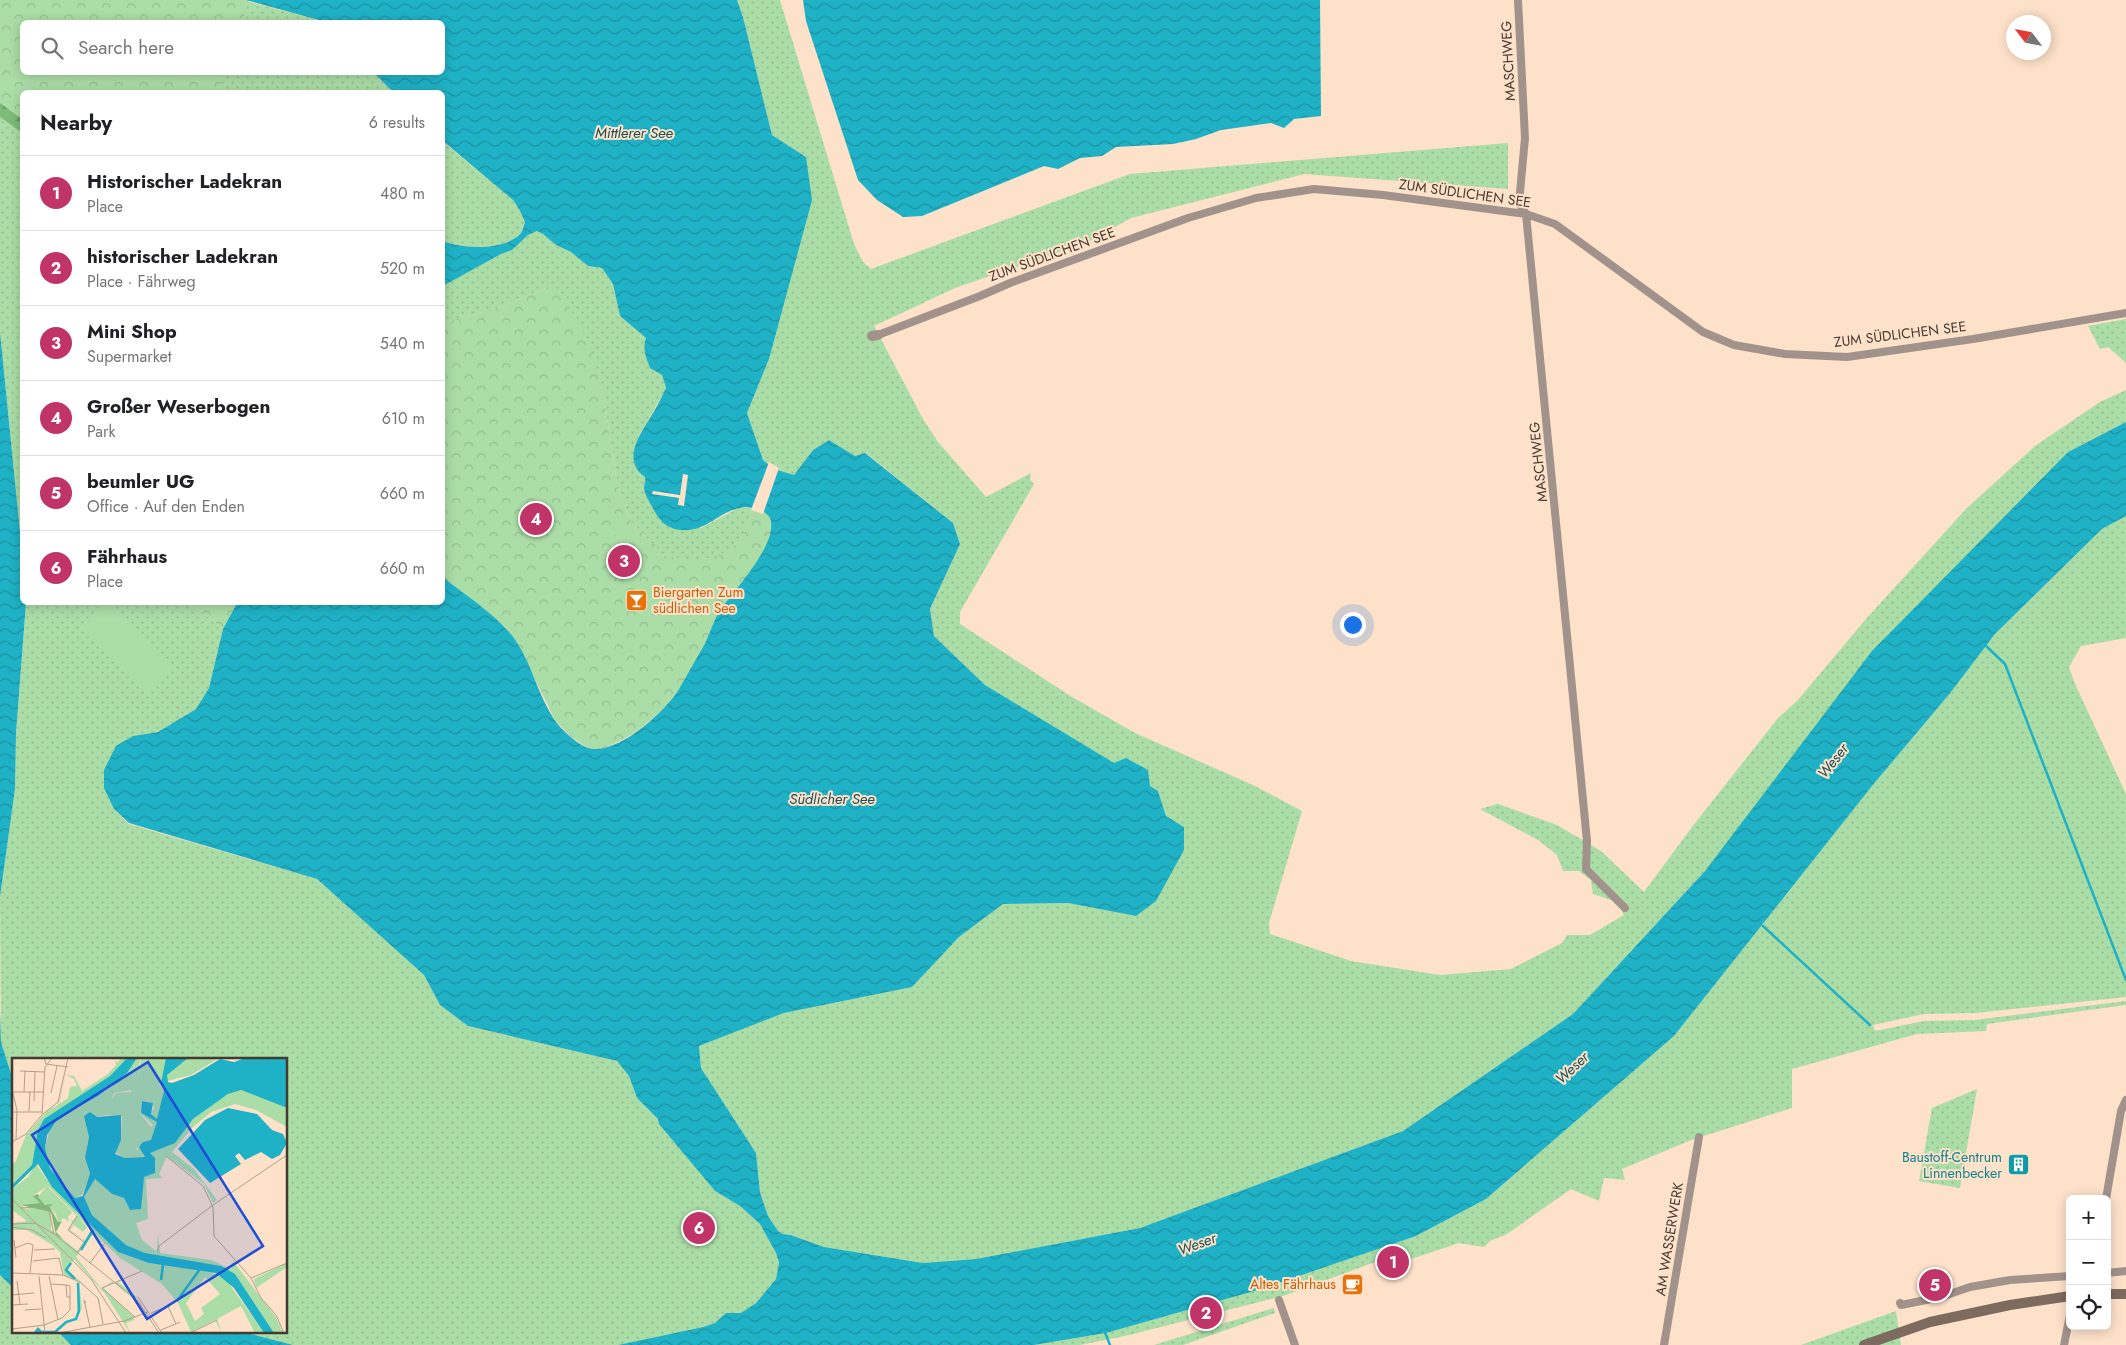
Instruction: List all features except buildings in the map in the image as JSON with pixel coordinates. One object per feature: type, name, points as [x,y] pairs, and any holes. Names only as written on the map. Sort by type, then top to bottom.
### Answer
[{"type":"main road","points":[[2111,1294],[2126,1294]]},
{"type":"main road","points":[[1864,1345],[1930,1322],[2010,1305],[2066,1297]]},
{"type":"street","name":"MASCHWEG","points":[[1518,0],[1524,138],[1519,203],[1526,214],[1587,841],[1586,869],[1625,908]]},
{"type":"street","name":"ZUM SÜDLICHEN SEE","points":[[875,336],[1010,283],[1188,218],[1256,198],[1314,189],[1410,198],[1526,214],[1555,224],[1704,332],[1734,345],[1785,354],[1847,357],[1973,339],[2126,313]]},
{"type":"street","points":[[2107,1195],[2121,1111],[2126,1100]]},
{"type":"street","name":"AM WASSERWERK","points":[[1664,1345],[1699,1137]]},
{"type":"street","points":[[2111,1273],[2126,1272]]},
{"type":"street","points":[[1900,1303],[1901,1305],[1941,1297],[1970,1287],[2010,1280],[2066,1276]]},
{"type":"street","points":[[1279,1300],[1295,1345]]},
{"type":"street","points":[[2064,1345],[2067,1330]]},
{"type":"green space","points":[[0,0],[246,1],[318,20],[20,20],[20,75],[376,75],[391,90],[22,90]]},
{"type":"green space","points":[[0,0],[249,0],[243,20],[20,20],[20,75],[224,75],[219,90],[20,90],[20,118],[0,103]]},
{"type":"green space","points":[[737,0],[780,0],[854,244],[863,262],[871,269],[1130,174],[1508,143],[1508,189],[1304,174],[1131,218],[1088,242],[955,288],[874,326],[923,419],[938,442],[986,497],[1031,473],[1030,480],[1034,484],[960,612],[960,624],[1072,697],[1135,733],[1255,786],[1302,811],[1269,923],[1270,934],[1351,961],[1440,975],[1511,969],[1562,943],[1567,935],[1590,935],[1624,915],[1617,902],[1593,894],[1591,880],[1579,871],[1563,871],[1557,855],[1538,840],[1480,809],[1498,804],[1557,825],[1601,851],[1644,892],[1692,827],[1778,718],[1798,700],[1866,619],[1966,509],[2035,446],[2100,402],[2126,390],[2126,422],[2068,452],[1705,871],[1573,1014],[1403,1131],[1140,1228],[976,1259],[923,1263],[824,1247],[792,1235],[783,1234],[778,1231],[768,1216],[760,1192],[756,1153],[701,1068],[699,1046],[784,1013],[911,987],[959,937],[1003,904],[1068,903],[1136,916],[1184,827],[1166,816],[1158,791],[985,685],[934,636],[930,609],[960,544],[953,523],[866,453],[855,456],[829,440],[813,450],[794,475],[774,469],[763,460],[747,413],[769,359],[806,157],[772,135],[743,17]]},
{"type":"green space","points":[[0,99],[20,114],[20,132],[0,117]]},
{"type":"green space","points":[[0,117],[20,132],[20,532],[0,332]]},
{"type":"green space","points":[[445,143],[513,200],[525,222],[521,233],[514,239],[495,246],[472,247],[445,242]]},
{"type":"green space","points":[[537,231],[556,245],[571,252],[588,266],[602,268],[613,284],[620,316],[646,338],[644,350],[650,368],[662,375],[666,389],[638,437],[646,482],[644,490],[647,496],[701,528],[738,508],[752,508],[744,533],[727,552],[705,559],[680,558],[656,554],[650,543],[631,521],[618,489],[602,385],[548,287],[500,307],[445,322],[445,285],[501,254],[512,250],[528,235]]},
{"type":"green space","points":[[548,287],[568,305],[587,340],[602,385],[618,489],[631,521],[650,543],[658,545],[656,554],[693,559],[716,556],[736,544],[748,524],[752,508],[767,514],[771,520],[770,533],[760,557],[718,614],[699,657],[677,692],[649,722],[632,734],[595,750],[583,745],[572,737],[554,718],[517,642],[505,627],[445,579],[445,322],[500,307]]},
{"type":"green space","points":[[2126,319],[2126,363],[2108,347],[2100,349],[2088,326]]},
{"type":"green space","points":[[2126,516],[2126,638],[2081,646],[2069,667],[2126,794],[2126,997],[1975,1013],[1924,1014],[1873,1025],[1875,1031],[1924,1021],[1975,1020],[2126,1001],[2126,1005],[1987,1024],[1986,1031],[1917,1034],[1792,1069],[1792,1108],[1691,1140],[1622,1169],[1625,1180],[1604,1178],[1599,1201],[1571,1189],[1507,1234],[1490,1241],[1484,1247],[1459,1243],[1381,1269],[1378,1261],[1283,1296],[1125,1336],[1080,1345],[1034,1345],[1106,1333],[1258,1290],[1416,1236],[1486,1199],[1674,1036],[1872,786],[1951,692],[1995,634],[2102,529]]},
{"type":"green space","points":[[619,520],[635,529],[627,542],[611,533]]},
{"type":"green space","points":[[26,605],[193,605],[223,629],[209,688],[196,709],[158,732],[133,736],[114,809],[129,824],[317,879],[424,975],[440,1005],[468,1026],[617,1061],[629,1076],[637,1098],[658,1119],[715,1191],[740,1206],[760,1224],[779,1261],[776,1279],[756,1303],[741,1314],[726,1313],[715,1323],[703,1327],[618,1345],[293,1345],[244,1332],[288,1332],[288,1058],[12,1058],[12,1077],[1,1042],[0,897],[15,789],[16,733]]},
{"type":"green space","points":[[101,605],[108,605],[173,670],[148,694],[80,626]]},
{"type":"green space","points":[[193,605],[236,605],[223,629]]},
{"type":"green space","points":[[1977,1089],[1960,1188],[1919,1181],[1932,1108]]},
{"type":"green space","points":[[0,1275],[12,1287],[12,1332],[58,1332],[71,1345],[0,1345]]},
{"type":"green space","points":[[1274,1308],[1275,1313],[1183,1345],[1154,1345]]},
{"type":"green space","points":[[1896,1311],[1901,1345],[1801,1345]]},
{"type":"water","points":[[246,0],[737,0],[743,17],[772,135],[806,157],[812,200],[769,359],[747,413],[763,460],[774,469],[794,475],[813,450],[829,440],[855,456],[865,453],[953,523],[960,544],[930,609],[934,636],[985,685],[1114,763],[1126,758],[1148,770],[1150,786],[1158,791],[1166,816],[1184,827],[1184,850],[1156,901],[1136,916],[1068,903],[1003,904],[959,937],[912,987],[784,1013],[699,1046],[701,1068],[756,1153],[760,1192],[768,1216],[778,1231],[783,1234],[824,1247],[923,1263],[976,1259],[1140,1228],[1403,1131],[1573,1014],[1705,871],[1872,651],[2068,452],[2126,422],[2126,516],[2102,529],[1995,634],[1951,692],[1872,786],[1674,1036],[1486,1199],[1416,1236],[1258,1290],[1106,1333],[1034,1345],[618,1345],[703,1327],[715,1323],[726,1313],[741,1313],[756,1303],[776,1279],[779,1262],[760,1224],[740,1206],[715,1191],[659,1124],[658,1119],[637,1098],[629,1076],[617,1061],[468,1026],[440,1005],[424,975],[317,879],[129,823],[114,809],[104,788],[104,770],[116,746],[133,736],[158,732],[196,709],[209,688],[223,629],[236,605],[445,605],[445,579],[492,615],[516,641],[528,663],[542,697],[561,728],[577,742],[591,749],[607,747],[631,736],[643,727],[664,708],[679,689],[719,612],[760,557],[770,533],[771,520],[768,515],[751,508],[743,507],[732,510],[705,525],[690,530],[669,527],[657,516],[645,493],[645,477],[638,470],[634,462],[634,454],[639,437],[666,388],[662,375],[650,368],[644,350],[646,338],[620,316],[613,284],[602,268],[588,266],[571,252],[556,245],[537,231],[528,235],[512,250],[501,254],[445,285],[445,242],[472,247],[495,246],[514,239],[521,233],[525,222],[513,200],[445,143],[445,90],[391,90],[376,75],[445,75],[445,20],[319,20]]},
{"type":"water","points":[[803,0],[1320,0],[1321,116],[1294,119],[1284,128],[1271,123],[1221,130],[1196,139],[1173,144],[1116,147],[1102,156],[1080,158],[1058,169],[1044,166],[922,216],[903,217],[877,200],[858,180],[806,21]]},
{"type":"water","points":[[0,332],[20,532],[20,605],[26,605],[16,733],[15,789],[0,897]]},
{"type":"water","points":[[0,1011],[1,1042],[12,1077],[12,1287],[0,1275]]},
{"type":"water","points":[[58,1332],[244,1332],[293,1345],[71,1345]]},
{"type":"pier","points":[[769,462],[779,468],[763,514],[751,510]]},
{"type":"pier","points":[[683,474],[688,475],[684,506],[678,505],[679,498],[652,494],[653,491],[680,495]]},
{"type":"waterway","points":[[1985,645],[2005,664],[2126,980]]},
{"type":"waterway","points":[[1763,926],[1870,1025]]},
{"type":"waterway","points":[[1104,1330],[1110,1345]]},
{"type":"place","name":"Großer Weserbogen","points":[[536,519]]},
{"type":"place","name":"Mini Shop","points":[[624,561]]},
{"type":"place","name":"Biergarten Zum südlichen See","points":[[637,600]]},
{"type":"place","name":"Baustoff-Centrum Linnenbecker","points":[[2018,1165]]},
{"type":"place","name":"Fährhaus","points":[[699,1228]]},
{"type":"place","name":"Historischer Ladekran","points":[[1393,1262]]},
{"type":"place","name":"Altes Fährhaus","points":[[1352,1284]]},
{"type":"place","name":"beumler UG","points":[[1935,1285]]},
{"type":"place","name":"historischer Ladekran","points":[[1206,1313]]},
{"type":"water label","name":"Mittlerer See","points":[[634,133]]},
{"type":"water label","name":"Weser","points":[[1833,761]]},
{"type":"water label","name":"Südlicher See","points":[[832,799]]},
{"type":"water label","name":"Weser","points":[[1572,1068]]},
{"type":"water label","name":"Weser","points":[[1197,1244]]}]
